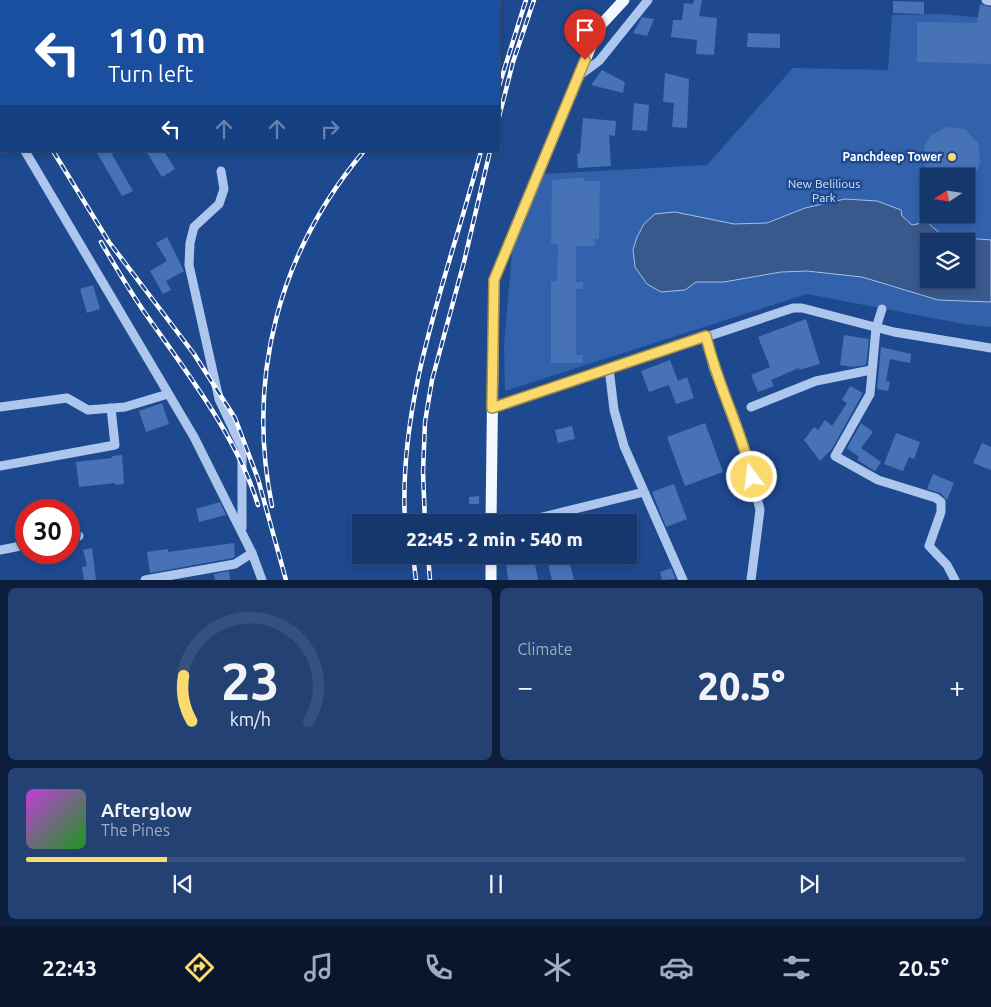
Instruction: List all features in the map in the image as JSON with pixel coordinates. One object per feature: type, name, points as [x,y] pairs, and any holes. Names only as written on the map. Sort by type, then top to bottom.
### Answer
[{"type":"main road","points":[[491,514],[494,280],[599,27],[624,0]]},
{"type":"main road","points":[[491,564],[491,580]]},
{"type":"street","points":[[578,76],[598,61],[648,0]]},
{"type":"street","points":[[986,0],[991,1]]},
{"type":"street","points":[[25,152],[194,437],[242,531],[262,580]]},
{"type":"street","points":[[221,171],[224,189],[219,204],[194,227],[190,243],[189,266],[219,399],[242,448],[242,531]]},
{"type":"street","points":[[492,408],[792,308],[802,308],[920,338],[991,348]]},
{"type":"street","points":[[882,309],[876,328],[870,370],[870,394],[835,456],[878,480],[936,498],[941,502],[941,512],[929,546],[948,566],[955,580]]},
{"type":"street","points":[[706,336],[713,367],[748,460],[760,510],[751,580]]},
{"type":"street","points":[[609,368],[614,410],[624,446],[683,580]]},
{"type":"street","points":[[751,407],[816,380],[870,370]]},
{"type":"street","points":[[0,407],[67,398],[88,410],[124,407],[168,394]]},
{"type":"street","points":[[0,466],[115,445],[111,408]]},
{"type":"street","points":[[555,514],[644,492]]},
{"type":"street","points":[[0,550],[15,547]]},
{"type":"street","points":[[145,580],[235,564],[252,553]]},
{"type":"green space","name":"New Belilious Park","points":[[943,14],[991,19],[991,327],[964,324],[807,294],[505,391],[504,344],[514,229],[543,174],[707,165],[793,68],[888,70],[892,15]]},
{"type":"shaded area","points":[[845,199],[877,201],[901,210],[902,216],[912,225],[928,223],[940,233],[920,233],[920,288],[975,288],[975,239],[991,240],[991,302],[938,300],[862,277],[807,271],[781,272],[724,282],[696,282],[685,290],[661,292],[647,284],[635,267],[633,250],[637,237],[644,224],[655,214],[675,212],[734,224],[767,223],[805,208]]},
{"type":"building","points":[[694,0],[702,0],[699,16],[717,18],[714,55],[696,54],[697,40],[671,37],[673,20],[682,20],[684,3],[693,4]]},
{"type":"building","points":[[893,1],[924,2],[924,14],[893,13]]},
{"type":"building","points":[[980,4],[991,7],[991,64],[917,62],[917,22],[977,23]]},
{"type":"building","points":[[642,17],[654,19],[647,36],[633,33]]},
{"type":"building","points":[[748,33],[780,34],[780,48],[747,47]]},
{"type":"building","points":[[602,70],[625,82],[623,93],[591,85]]},
{"type":"building","points":[[665,73],[689,79],[687,128],[672,127],[674,103],[663,102]]},
{"type":"building","points":[[634,103],[649,105],[647,131],[632,130]]},
{"type":"building","points":[[583,118],[616,121],[615,136],[609,135],[611,166],[578,168],[577,154],[580,153]]},
{"type":"building","name":"Panchdeep Tower","points":[[946,127],[965,129],[978,143],[980,161],[978,169],[975,172],[975,168],[926,168],[923,162],[925,144],[930,136]]},
{"type":"building","points":[[97,152],[111,152],[133,191],[122,196]]},
{"type":"building","points":[[147,152],[165,152],[175,169],[162,177]]},
{"type":"building","points":[[584,178],[584,181],[600,181],[599,239],[595,239],[595,246],[576,246],[576,282],[583,282],[583,289],[576,289],[576,355],[583,355],[583,363],[551,363],[551,281],[557,281],[558,244],[551,244],[552,180]]},
{"type":"building","points":[[167,237],[184,271],[166,281],[171,290],[163,294],[150,271],[167,261],[156,243]]},
{"type":"building","points":[[93,285],[100,309],[87,313],[80,289]]},
{"type":"building","points":[[806,319],[820,364],[799,370],[799,368],[771,380],[774,386],[758,392],[751,375],[770,367],[758,337]]},
{"type":"building","points":[[844,335],[869,339],[866,365],[853,367],[840,365]]},
{"type":"building","points":[[881,347],[911,354],[910,363],[890,359],[886,381],[890,382],[888,391],[877,389]]},
{"type":"building","points":[[670,360],[678,381],[687,377],[694,398],[676,404],[669,385],[649,392],[641,371]]},
{"type":"building","points":[[850,386],[863,393],[832,449],[820,461],[804,440],[814,427],[818,430],[825,420],[832,426],[847,403],[842,400]]},
{"type":"building","points":[[162,403],[169,424],[146,432],[139,411]]},
{"type":"building","points":[[705,423],[723,472],[685,486],[667,437]]},
{"type":"building","points":[[861,423],[873,432],[861,448],[881,462],[875,471],[857,460],[859,457],[847,448]]},
{"type":"building","points":[[572,426],[575,439],[558,443],[555,430]]},
{"type":"building","points":[[896,433],[920,442],[914,459],[909,457],[903,471],[884,464]]},
{"type":"building","points":[[982,443],[991,447],[991,470],[973,463]]},
{"type":"building","points":[[122,455],[124,484],[115,485],[115,483],[79,487],[76,462]]},
{"type":"building","points":[[933,474],[954,483],[947,500],[940,493],[927,489]]},
{"type":"building","points":[[674,484],[687,519],[666,527],[652,492]]},
{"type":"building","points":[[479,496],[479,504],[469,504],[469,497]]},
{"type":"building","points":[[220,502],[226,515],[199,522],[196,509]]},
{"type":"building","points":[[234,543],[235,556],[233,558],[150,573],[147,552],[168,549],[168,552]]},
{"type":"building","points":[[92,548],[96,580],[84,580],[82,567],[87,566],[83,550]]},
{"type":"building","points":[[506,564],[535,564],[538,580],[508,580]]},
{"type":"building","points":[[548,564],[570,564],[574,580],[552,580]]},
{"type":"building","points":[[671,568],[676,579],[662,580],[660,572]]},
{"type":"building","points":[[229,571],[230,580],[215,580],[214,574]]},
{"type":"railway","points":[[500,83],[526,0]]},
{"type":"railway","points":[[500,113],[513,62],[534,0]]},
{"type":"railway","points":[[54,152],[109,242],[194,354],[235,418],[258,479],[286,580]]},
{"type":"railway","points":[[272,506],[265,458],[263,410],[267,363],[276,318],[291,273],[310,231],[335,190],[363,152]]},
{"type":"railway","points":[[405,514],[405,475],[409,428],[418,381],[428,335],[481,152]]},
{"type":"railway","points":[[425,514],[423,472],[425,422],[432,380],[464,262],[490,152]]},
{"type":"railway","points":[[101,242],[133,296],[193,381],[224,430],[238,455],[258,505]]},
{"type":"railway","points":[[414,564],[416,580]]},
{"type":"railway","points":[[429,564],[430,580]]},
{"type":"place","name":"Panchdeep Tower","points":[[952,157]]},
{"type":"route","points":[[585,60],[494,280],[492,408],[706,336],[713,367],[748,460],[752,477]]}]
